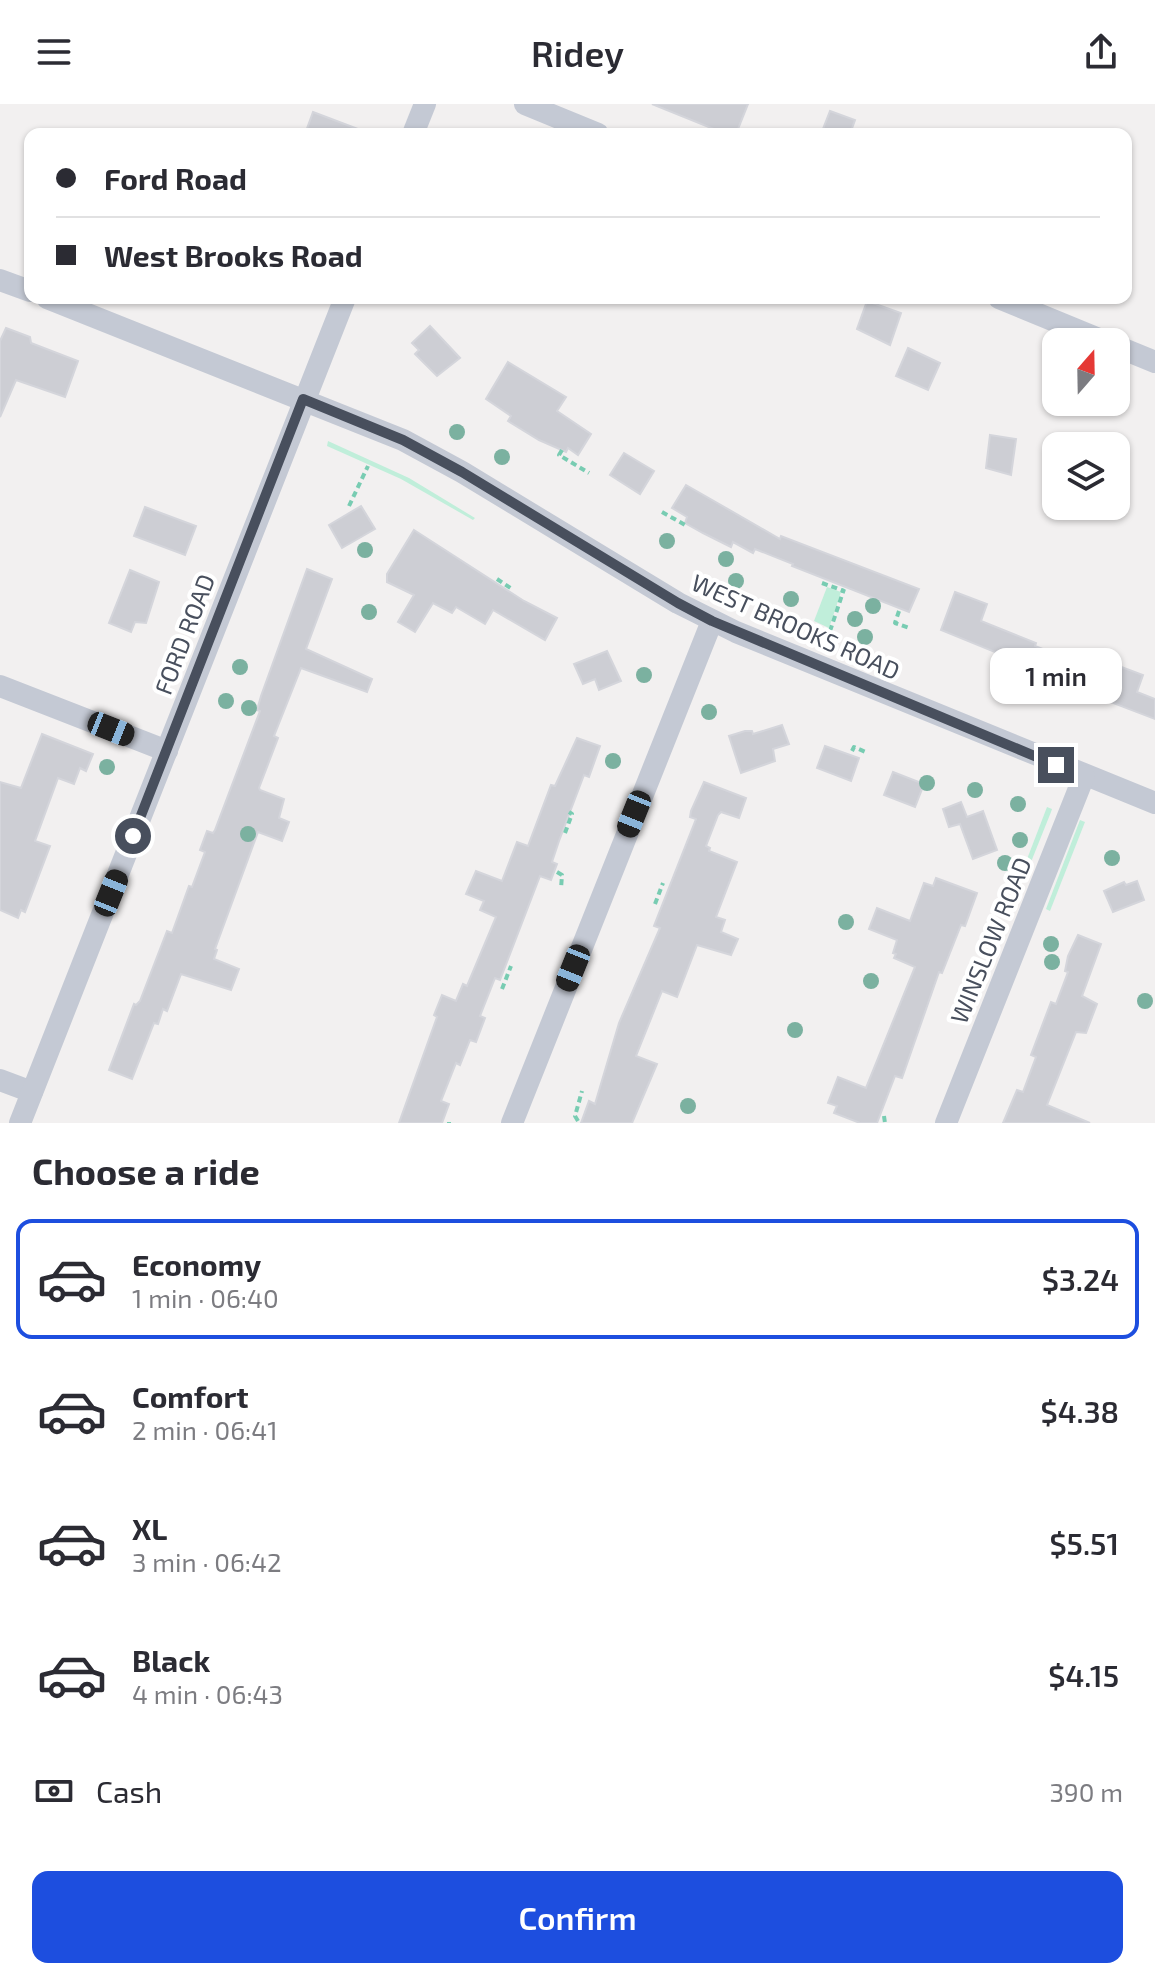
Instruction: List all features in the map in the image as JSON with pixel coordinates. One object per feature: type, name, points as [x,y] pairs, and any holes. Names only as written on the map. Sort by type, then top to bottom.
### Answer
[{"type":"street","points":[[415,128],[425,104]]},
{"type":"street","points":[[525,104],[583,128]]},
{"type":"street","points":[[0,280],[24,289]]},
{"type":"street","name":"WEST BROOKS ROAD","points":[[62,304],[403,440],[712,621],[1155,803]]},
{"type":"street","name":"FORD ROAD","points":[[20,1123],[343,304]]},
{"type":"street","points":[[1014,304],[1072,328]]},
{"type":"street","points":[[1130,352],[1155,362]]},
{"type":"street","points":[[512,1123],[712,621]]},
{"type":"street","points":[[0,686],[167,751]]},
{"type":"street","name":"WINSLOW ROAD","points":[[946,1123],[1084,776]]},
{"type":"street","points":[[0,1080],[32,1092]]},
{"type":"path","points":[[562,450],[559,455],[589,473]]},
{"type":"path","points":[[349,506],[368,466]]},
{"type":"path","points":[[662,512],[687,526]]},
{"type":"path","points":[[497,579],[512,589]]},
{"type":"path","points":[[822,583],[844,590],[830,631]]},
{"type":"path","points":[[899,611],[895,623],[909,628]]},
{"type":"path","points":[[852,751],[854,747],[868,753]]},
{"type":"path","points":[[565,833],[572,814],[569,812]]},
{"type":"path","points":[[557,872],[562,875],[561,889]]},
{"type":"path","points":[[655,904],[663,883]]},
{"type":"path","points":[[502,989],[511,966]]},
{"type":"path","points":[[578,1121],[575,1116],[582,1091]]},
{"type":"path","points":[[884,1116],[885,1123]]},
{"type":"green space","points":[[328,441],[409,478],[475,518],[473,520],[401,479],[327,446]]},
{"type":"green space","points":[[827,587],[841,592],[829,628],[814,621]]},
{"type":"green space","points":[[1047,807],[1052,809],[1023,882],[1019,880]]},
{"type":"green space","points":[[1080,820],[1085,822],[1050,911],[1046,909]]},
{"type":"building","points":[[652,104],[748,104],[738,128],[711,128]]},
{"type":"building","points":[[830,111],[855,120],[852,128],[823,128]]},
{"type":"building","points":[[313,112],[355,128],[307,128]]},
{"type":"building","points":[[866,304],[901,313],[890,345],[857,329]]},
{"type":"building","points":[[430,326],[460,358],[437,376],[415,354],[419,350],[412,343]]},
{"type":"building","points":[[6,328],[30,337],[31,343],[78,361],[65,397],[16,380],[0,417],[0,341]]},
{"type":"building","points":[[908,348],[940,363],[928,390],[896,376]]},
{"type":"building","points":[[508,362],[566,397],[557,411],[591,434],[578,455],[568,448],[566,452],[539,440],[508,421],[511,416],[486,399]]},
{"type":"building","points":[[990,435],[1016,439],[1011,475],[986,468]]},
{"type":"building","points":[[624,453],[654,471],[640,494],[610,475]]},
{"type":"building","points":[[686,485],[780,539],[781,536],[919,589],[909,612],[755,549],[753,553],[733,542],[731,547],[685,523],[687,517],[672,508]]},
{"type":"building","points":[[361,506],[375,529],[342,548],[329,525]]},
{"type":"building","points":[[145,507],[196,526],[185,555],[134,536]]},
{"type":"building","points":[[414,530],[524,601],[557,618],[545,640],[493,610],[485,624],[456,607],[452,613],[433,603],[415,632],[398,622],[414,595],[387,582],[387,574]]},
{"type":"building","points":[[307,569],[332,579],[306,649],[372,679],[367,692],[301,668],[274,736],[278,738],[259,788],[284,799],[279,818],[289,822],[282,841],[258,832],[215,949],[214,959],[239,969],[231,990],[181,974],[167,1011],[163,1009],[158,1024],[154,1023],[132,1079],[109,1070],[167,931],[172,933],[189,886],[192,887],[205,852],[200,850],[207,831],[213,833],[215,830],[260,711],[257,710],[261,696]]},
{"type":"building","points":[[130,570],[159,582],[146,623],[135,622],[131,632],[109,623]]},
{"type":"building","points":[[955,592],[987,604],[981,621],[1036,643],[1035,646],[1107,674],[1111,663],[1143,675],[1137,692],[1155,699],[1155,719],[1045,677],[1046,673],[941,630]]},
{"type":"building","points":[[607,651],[621,681],[599,690],[595,679],[583,684],[574,664]]},
{"type":"building","points":[[782,725],[789,744],[773,749],[775,761],[741,773],[729,736],[745,731],[752,731],[753,734]]},
{"type":"building","points":[[42,734],[93,754],[86,771],[80,768],[74,784],[58,778],[35,841],[50,846],[25,912],[21,910],[18,918],[0,910],[0,782],[21,788]]},
{"type":"building","points":[[577,738],[600,746],[589,777],[584,775],[559,841],[552,862],[557,864],[551,880],[540,876],[500,980],[495,978],[480,1016],[485,1018],[476,1042],[470,1040],[460,1065],[456,1063],[441,1101],[449,1104],[442,1123],[399,1123],[442,995],[456,1001],[463,984],[467,986],[496,917],[480,910],[484,901],[466,894],[476,871],[502,881],[517,842],[528,846],[551,785],[555,786]]},
{"type":"building","points":[[825,746],[859,758],[851,781],[817,768]]},
{"type":"building","points":[[893,772],[924,784],[915,807],[884,795]]},
{"type":"building","points":[[704,782],[746,798],[739,818],[721,812],[718,815],[706,846],[710,848],[709,851],[737,862],[716,917],[725,920],[721,932],[738,939],[731,955],[697,945],[677,997],[662,991],[636,1056],[657,1064],[632,1123],[581,1123],[589,1101],[595,1104],[619,1023],[660,928],[654,926],[696,819],[690,817],[691,811]]},
{"type":"building","points":[[961,802],[967,817],[983,811],[997,850],[973,859],[960,824],[949,827],[943,809]]},
{"type":"building","points":[[936,878],[977,893],[965,926],[961,925],[942,973],[939,972],[902,1078],[895,1076],[877,1123],[860,1123],[834,1113],[837,1106],[828,1103],[838,1077],[866,1088],[915,967],[894,958],[897,940],[869,929],[877,908],[910,921],[924,883],[933,886]]},
{"type":"building","points":[[1137,881],[1144,900],[1113,912],[1104,891],[1124,882],[1126,885]]},
{"type":"building","points":[[1078,935],[1101,944],[1082,996],[1097,1004],[1086,1033],[1076,1032],[1047,1105],[1090,1123],[1003,1123],[1017,1090],[1023,1092],[1036,1057],[1031,1055],[1051,1002],[1056,1004],[1068,972],[1065,971],[1068,956]]},
{"type":"route","points":[[133,836],[303,399],[403,440],[462,472],[712,621],[1056,765]]}]
